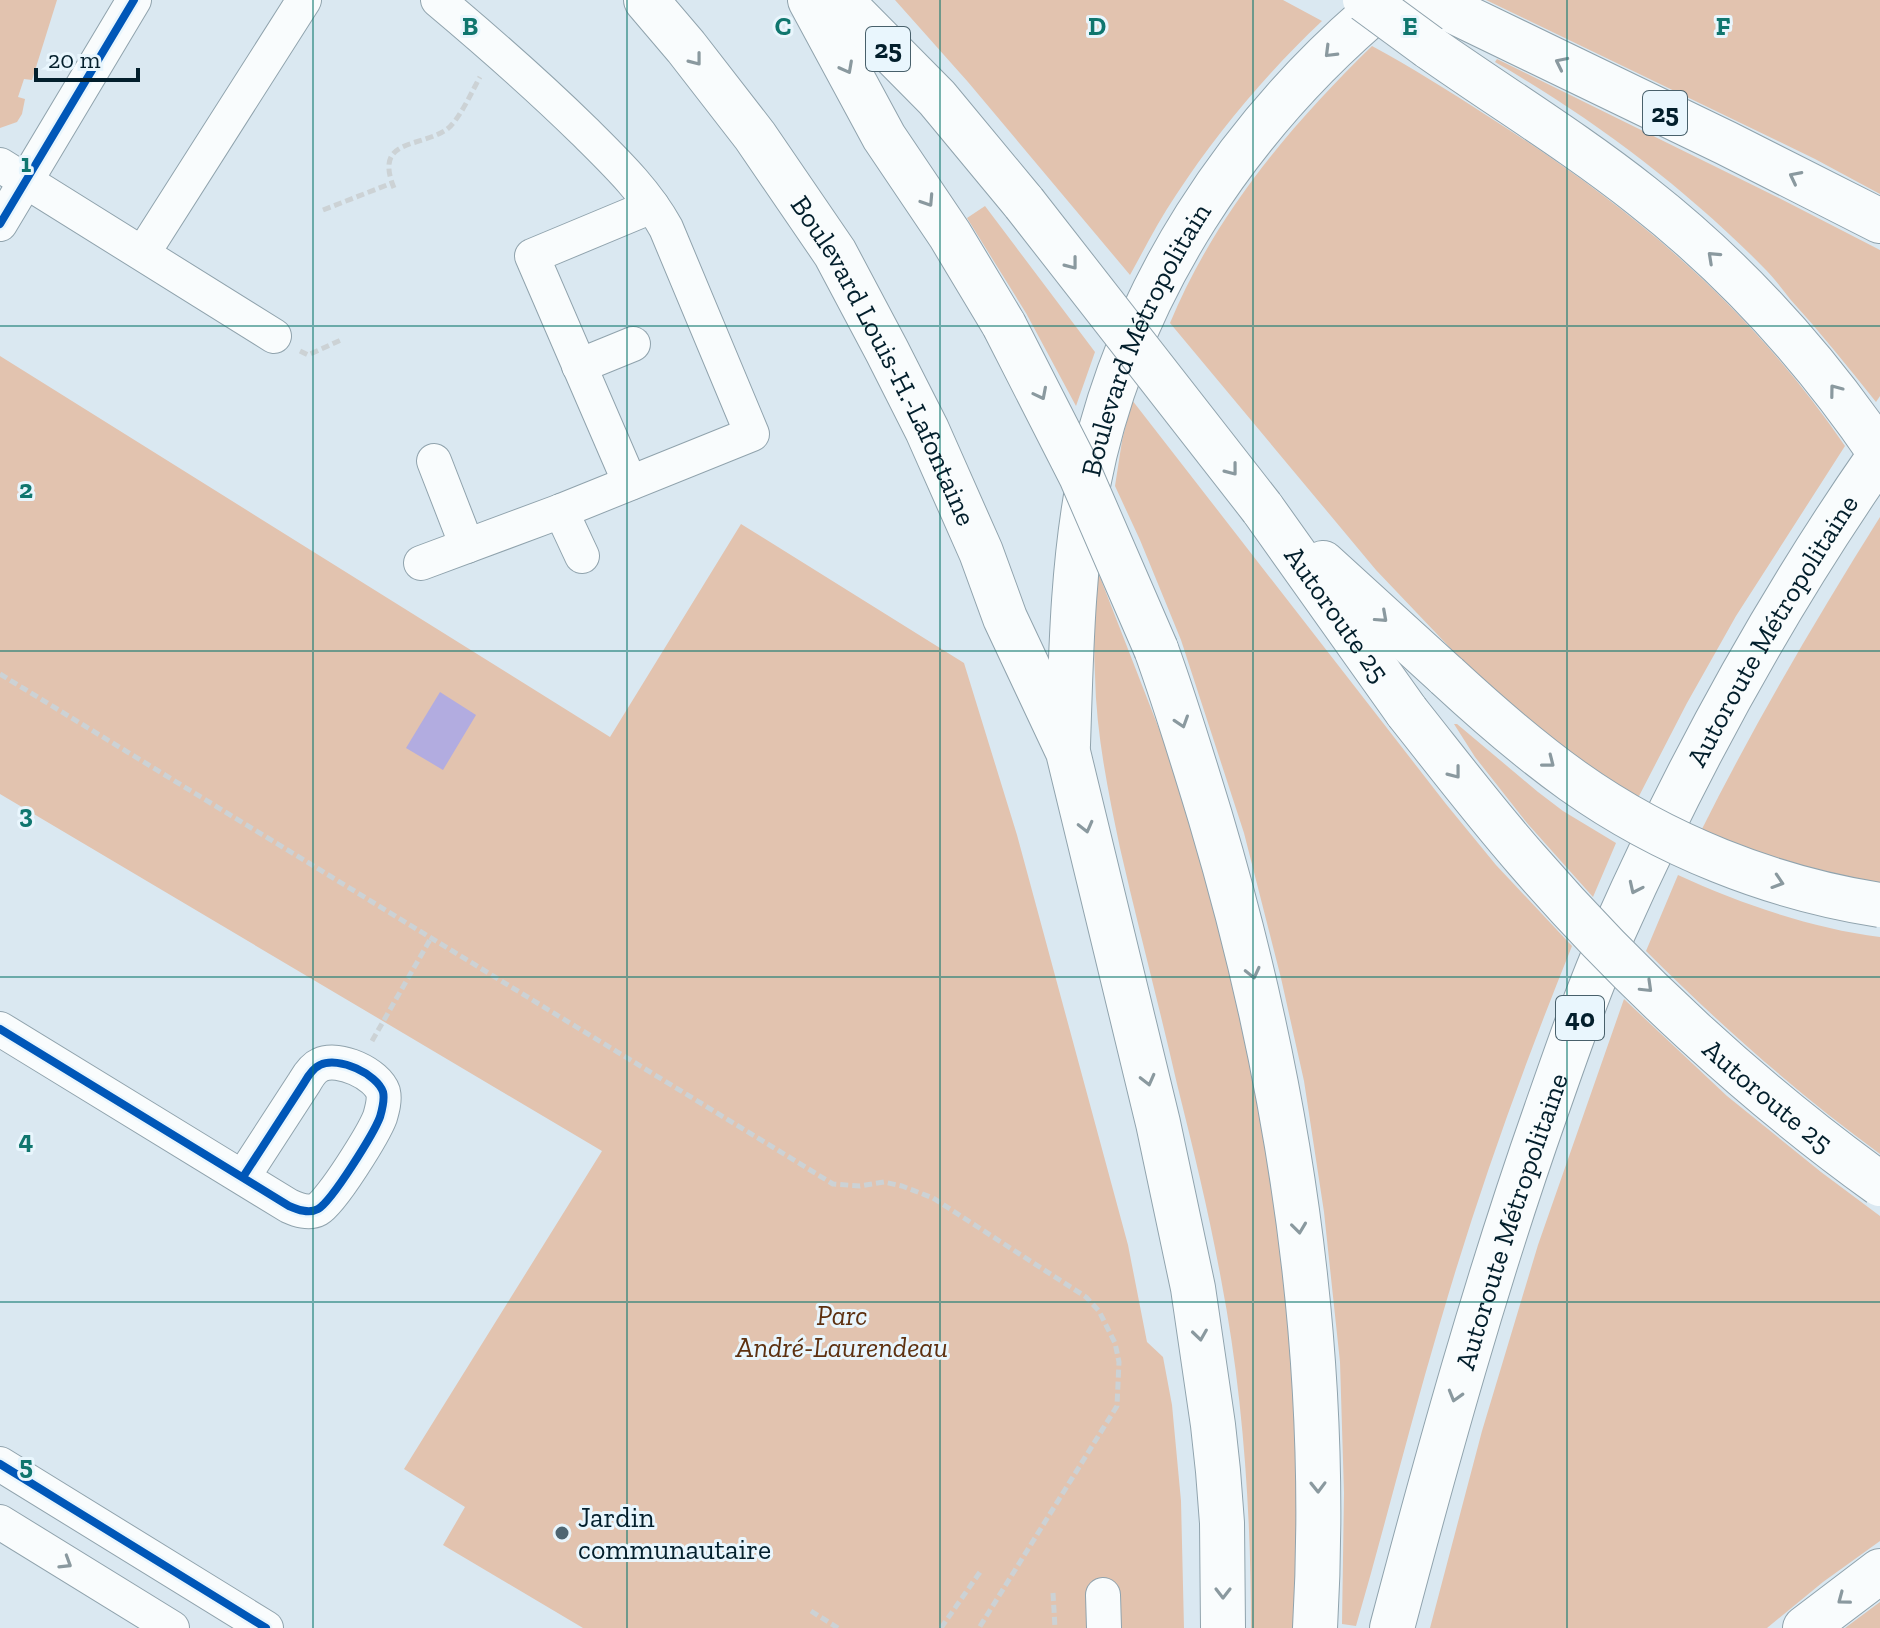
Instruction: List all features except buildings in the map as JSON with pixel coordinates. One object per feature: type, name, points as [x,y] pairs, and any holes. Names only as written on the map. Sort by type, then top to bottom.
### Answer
[{"type":"main road","name":"Boulevard Louis-H.-Lafontaine","points":[[646,0],[755,136],[841,264],[927,430],[981,552],[1005,618],[1068,752]]},
{"type":"main road","points":[[810,0],[884,137],[950,235],[1036,385],[1081,476],[1156,649],[1180,717],[1239,916],[1273,1065],[1290,1158],[1306,1296],[1316,1431],[1319,1534],[1315,1628]]},
{"type":"main road","name":"Autoroute 25","points":[[840,0],[937,98],[1024,203],[1262,508],[1407,712],[1493,821],[1572,910],[1698,1035],[1799,1121],[1880,1184]]},
{"type":"main road","points":[[1365,0],[1580,149],[1643,196],[1707,252],[1769,312],[1837,392],[1880,454]]},
{"type":"main road","name":"Boulevard Métropolitain","points":[[1068,752],[1074,587],[1088,487],[1102,426],[1135,333],[1179,243],[1231,165],[1299,83],[1334,47],[1388,0]]},
{"type":"main road","name":"25","points":[[1447,8],[1872,217]]},
{"type":"main road","name":"Autoroute Métropolitaine","points":[[1392,1628],[1469,1348],[1515,1198],[1566,1053],[1614,932],[1720,716],[1803,574],[1880,454]]},
{"type":"main road","points":[[1262,508],[1499,722],[1573,781],[1620,812],[1704,854],[1755,874],[1806,890],[1880,905]]},
{"type":"main road","points":[[1068,752],[1158,1123],[1193,1288],[1218,1471],[1223,1628]]},
{"type":"main road","points":[[1805,1628],[1880,1571]]},
{"type":"street","points":[[102,0],[106,45]]},
{"type":"street","points":[[0,224],[13,173],[106,45],[134,0]]},
{"type":"street","points":[[143,253],[304,0]]},
{"type":"street","points":[[421,563],[752,434],[666,228],[652,206],[630,177],[553,101],[438,0]]},
{"type":"street","points":[[13,173],[285,343]]},
{"type":"street","points":[[630,483],[532,256],[652,206]]},
{"type":"street","points":[[579,366],[633,344]]},
{"type":"street","points":[[434,461],[467,546]]},
{"type":"street","points":[[561,511],[582,556]]},
{"type":"street","points":[[0,1029],[289,1206],[304,1211],[317,1210],[327,1201],[375,1128],[384,1103],[383,1092],[374,1079],[345,1063],[320,1065],[311,1072],[243,1177]]},
{"type":"street","points":[[0,1464],[220,1616],[266,1628]]},
{"type":"street","points":[[0,1522],[172,1628]]},
{"type":"path","points":[[323,210],[393,186],[388,167],[394,152],[445,130],[454,122],[484,69]]},
{"type":"path","points":[[285,343],[308,355],[343,339]]},
{"type":"path","points":[[0,674],[833,1184],[860,1186],[884,1182],[933,1198],[1086,1297],[1099,1311],[1115,1343],[1119,1362],[1117,1406],[979,1628]]},
{"type":"path","points":[[356,1069],[431,938]]},
{"type":"path","points":[[941,1628],[980,1572]]},
{"type":"path","points":[[1053,1593],[1055,1628]]},
{"type":"path","points":[[811,1611],[838,1628]]},
{"type":"green space","points":[[0,0],[57,0],[32,80],[24,79],[18,97],[25,99],[22,114],[17,122],[0,128]]},
{"type":"green space","points":[[895,0],[1283,0],[1322,21],[1263,82],[1209,148],[1170,205],[1130,275]]},
{"type":"green space","points":[[1486,0],[1880,0],[1880,194],[1815,159]]},
{"type":"green space","points":[[1372,46],[1444,88],[1539,150],[1637,222],[1683,261],[1768,347],[1845,446],[1736,616],[1638,798],[1549,738],[1475,674],[1376,570],[1170,323],[1209,246],[1257,174],[1312,108]]},
{"type":"green space","points":[[1497,59],[1880,250],[1880,396],[1876,402],[1769,273],[1704,211],[1638,157],[1568,107],[1495,62]]},
{"type":"green space","points":[[985,206],[1095,352],[1076,406],[1026,313],[967,218]]},
{"type":"green space","name":"Parc André-Laurendeau","points":[[0,356],[610,737],[741,524],[964,663],[1017,835],[1128,1245],[1147,1342],[1163,1357],[1172,1405],[1181,1501],[1184,1628],[583,1628],[443,1545],[465,1507],[404,1469],[602,1151],[0,794]]},
{"type":"green space","points":[[1132,400],[1446,804],[1496,865],[1572,946],[1518,1086],[1469,1228],[1356,1626],[1342,1624],[1344,1493],[1340,1362],[1324,1212],[1304,1081],[1244,833],[1181,640],[1115,486]]},
{"type":"green space","points":[[1880,517],[1880,887],[1793,867],[1701,831],[1787,672]]},
{"type":"green space","points":[[1098,572],[1175,770],[1220,923],[1256,1084],[1279,1223],[1294,1377],[1298,1507],[1295,1628],[1251,1628],[1244,1452],[1229,1322],[1200,1181],[1120,848],[1100,740],[1094,649]]},
{"type":"green space","points":[[1454,724],[1563,811],[1616,843],[1593,897],[1527,823],[1475,757]]},
{"type":"green space","points":[[1678,875],[1777,914],[1828,928],[1880,937],[1880,1154],[1759,1057],[1646,951]]},
{"type":"green space","points":[[1624,999],[1727,1096],[1880,1216],[1880,1541],[1767,1628],[1430,1628],[1482,1431],[1538,1245]]},
{"type":"green space","points":[[1880,1602],[1880,1628],[1845,1628]]},
{"type":"shaded area","points":[[440,692],[476,715],[443,770],[406,748]]},
{"type":"cycle path","points":[[0,224],[134,0]]},
{"type":"cycle path","points":[[0,1029],[289,1206],[304,1211],[318,1209],[324,1203],[361,1151],[381,1114],[384,1095],[379,1085],[365,1073],[347,1065],[328,1063],[317,1066],[243,1177]]},
{"type":"cycle path","points":[[0,1464],[266,1628]]},
{"type":"place","name":"Jardin communautaire","points":[[562,1533]]}]
